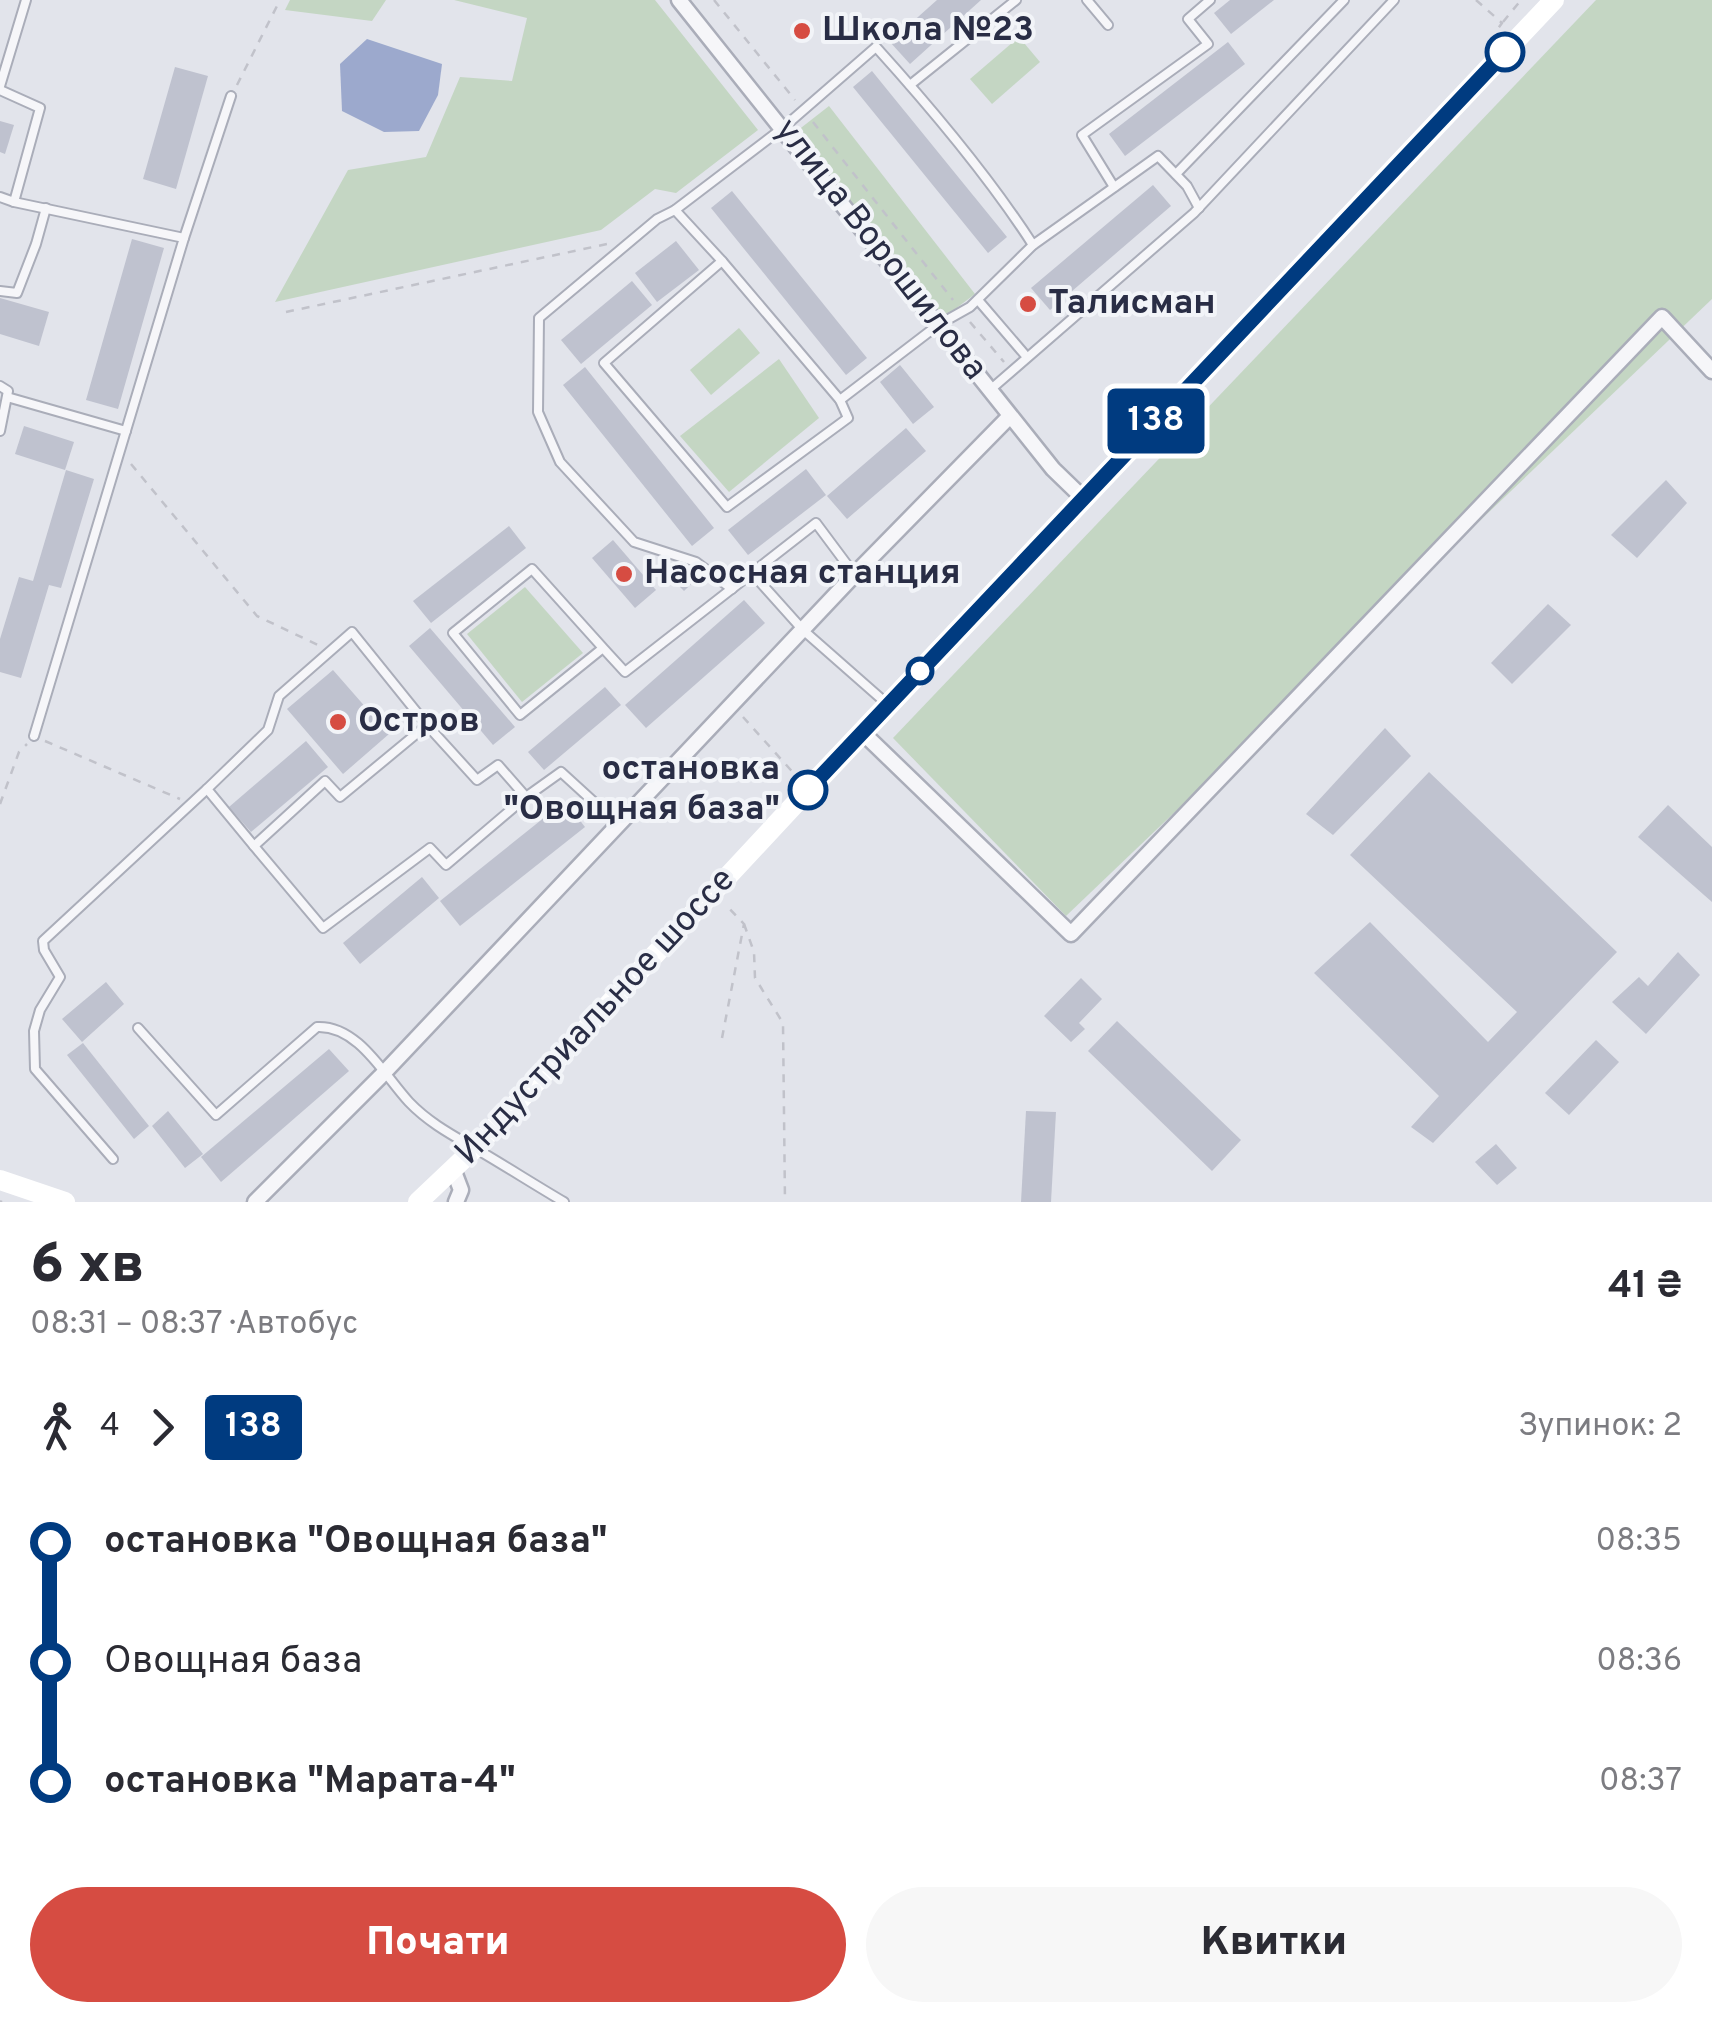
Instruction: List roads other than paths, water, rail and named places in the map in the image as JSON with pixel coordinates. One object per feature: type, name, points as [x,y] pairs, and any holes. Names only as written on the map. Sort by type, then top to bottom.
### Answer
[{"type":"main road","name":"Индустриальное шоссе","points":[[418,1202],[475,1148],[1554,0]]},
{"type":"main road","points":[[0,1180],[65,1202]]},
{"type":"street","name":"улица Ворошилова","points":[[679,0],[1010,416],[1083,498]]},
{"type":"street","points":[[862,732],[1071,934],[1662,317],[1712,371]]},
{"type":"street","points":[[254,1202],[386,1072],[854,574],[1010,416]]},
{"type":"street","points":[[452,1169],[461,1190],[456,1202]]},
{"type":"lane","points":[[14,202],[40,108],[0,88],[26,0]]},
{"type":"lane","points":[[910,84],[1016,0]]},
{"type":"lane","points":[[1087,0],[1108,25]]},
{"type":"lane","points":[[1114,188],[1082,135],[1208,44],[1188,18],[1210,0]]},
{"type":"lane","points":[[1176,174],[1344,0]]},
{"type":"lane","points":[[990,390],[1199,208],[1394,0]]},
{"type":"lane","points":[[732,589],[696,562],[634,542],[560,462],[538,412],[539,318],[658,219],[784,128],[876,47],[910,84],[1015,218],[1032,246]]},
{"type":"lane","points":[[34,736],[184,238],[231,96]]},
{"type":"lane","points":[[840,400],[938,325],[978,300],[1032,246],[1158,156],[1188,186],[1199,208]]},
{"type":"lane","points":[[0,198],[184,238]]},
{"type":"lane","points":[[0,291],[17,292],[46,208]]},
{"type":"lane","points":[[675,210],[722,261],[840,400],[848,418],[727,507],[604,363],[722,261]]},
{"type":"lane","points":[[978,300],[1026,356]]},
{"type":"lane","points":[[0,386],[8,391],[0,431]]},
{"type":"lane","points":[[7,396],[126,432]]},
{"type":"lane","points":[[603,648],[520,714],[453,633],[532,569],[625,672],[816,522],[854,574]]},
{"type":"lane","points":[[752,573],[803,630],[888,705]]},
{"type":"lane","points":[[112,1159],[36,1069],[34,1031],[40,1010],[60,977],[43,941],[268,730],[279,696],[330,651],[352,632],[478,780],[498,765],[526,797]]},
{"type":"lane","points":[[254,846],[325,781],[340,797],[428,725]]},
{"type":"lane","points":[[206,789],[323,928],[430,848],[446,864],[561,772],[620,825]]},
{"type":"lane","points":[[138,1028],[216,1115],[317,1027],[330,1026],[342,1031],[386,1072],[410,1103],[451,1136],[564,1202]]},
{"type":"water","points":[[367,39],[442,64],[438,95],[419,131],[384,132],[342,111],[340,64]]},
{"type":"place","name":"Школа №23","points":[[802,31]]},
{"type":"place","name":"Талисман","points":[[1028,304]]},
{"type":"place","name":"Насосная станция","points":[[624,574]]},
{"type":"place","name":"Остров","points":[[338,722]]},
{"type":"place","name":"остановка \"Овощная база\"","points":[[808,790]]}]
